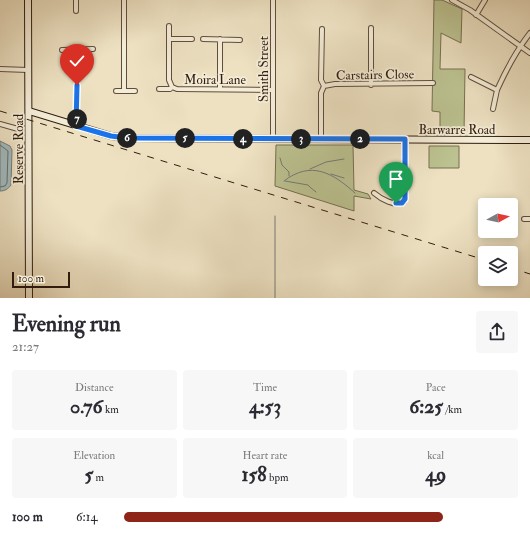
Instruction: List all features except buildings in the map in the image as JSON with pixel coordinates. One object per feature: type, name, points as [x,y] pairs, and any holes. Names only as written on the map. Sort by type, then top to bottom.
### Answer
[{"type":"street","name":"Reserve Road","points":[[28,0],[28,298]]},
{"type":"street","points":[[76,0],[76,11]]},
{"type":"street","points":[[124,0],[124,91]]},
{"type":"street","name":"Smith Street","points":[[273,0],[273,139]]},
{"type":"street","points":[[452,0],[530,53]]},
{"type":"street","points":[[476,15],[485,0]]},
{"type":"street","points":[[169,26],[169,80],[172,87]]},
{"type":"street","points":[[371,28],[371,85]]},
{"type":"street","points":[[322,29],[321,80],[324,86]]},
{"type":"street","points":[[493,109],[497,90],[508,67],[520,46],[530,33]]},
{"type":"street","points":[[169,39],[192,39]]},
{"type":"street","points":[[203,39],[240,40]]},
{"type":"street","points":[[220,40],[220,90]]},
{"type":"street","points":[[62,50],[93,49]]},
{"type":"street","points":[[76,126],[77,50]]},
{"type":"street","points":[[0,68],[28,70]]},
{"type":"street","points":[[471,77],[497,90]]},
{"type":"street","name":"Carstairs Close","points":[[321,139],[321,93],[324,86],[335,84],[371,85],[433,83]]},
{"type":"street","name":"Moira Lane","points":[[158,89],[170,89],[172,87],[177,89],[273,90]]},
{"type":"street","points":[[116,91],[134,91]]},
{"type":"street","name":"Barwarre Road","points":[[29,111],[111,136],[127,138],[530,140]]},
{"type":"street","points":[[0,124],[18,129]]},
{"type":"street","points":[[374,194],[382,199],[396,203],[404,202],[405,139]]},
{"type":"street","points":[[524,219],[530,219]]},
{"type":"green space","points":[[434,0],[442,0],[462,9],[461,43],[441,33],[440,69],[465,69],[464,134],[440,134],[440,112],[432,111]]},
{"type":"green space","points":[[276,145],[353,145],[354,190],[368,194],[371,199],[354,196],[354,211],[275,186]]},
{"type":"green space","points":[[429,146],[459,146],[459,168],[429,168]]},
{"type":"water","points":[[0,141],[10,146],[12,150],[11,185],[3,191],[0,191]]},
{"type":"waterway","points":[[280,158],[282,165],[289,172],[289,176]]},
{"type":"waterway","points":[[310,169],[326,162],[344,159]]},
{"type":"waterway","points":[[284,181],[303,171],[313,170],[330,175],[355,193]]},
{"type":"waterway","points":[[331,174],[344,178]]},
{"type":"waterway","points":[[285,181],[308,185],[316,192]]},
{"type":"waterway","points":[[275,216],[275,298]]},
{"type":"railway","points":[[0,111],[478,258]]},
{"type":"railway","points":[[518,270],[530,274]]},
{"type":"route","points":[[77,85],[76,126],[111,136],[127,138],[405,139],[405,199],[402,203],[396,203]]}]
